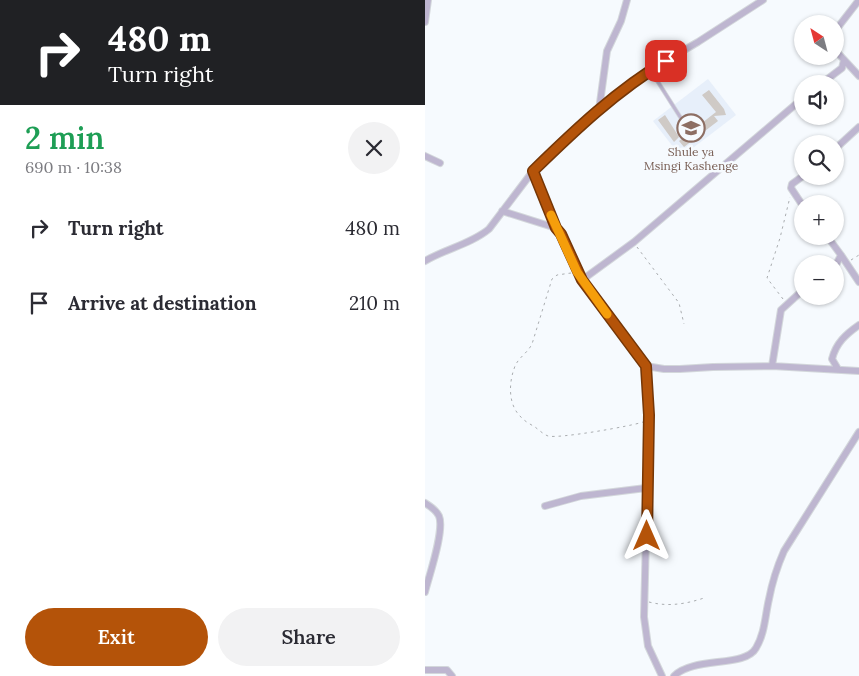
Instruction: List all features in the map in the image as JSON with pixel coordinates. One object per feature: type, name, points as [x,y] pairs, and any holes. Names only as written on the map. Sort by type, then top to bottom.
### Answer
[{"type":"street","points":[[425,22],[428,0]]},
{"type":"street","points":[[599,110],[607,51],[621,21],[627,0]]},
{"type":"street","points":[[425,261],[445,250],[483,234],[495,222],[533,171],[599,110],[651,70],[763,0]]},
{"type":"street","points":[[844,19],[859,0]]},
{"type":"street","points":[[844,60],[859,76]]},
{"type":"street","points":[[833,75],[843,68],[843,65]]},
{"type":"street","points":[[582,280],[633,242],[794,106]]},
{"type":"street","points":[[844,141],[859,128]]},
{"type":"street","points":[[425,156],[440,163]]},
{"type":"street","points":[[533,171],[556,228],[561,234],[577,272],[646,366],[649,420],[644,617],[648,646],[661,676]]},
{"type":"street","points":[[794,183],[792,184],[792,192],[794,195]]},
{"type":"street","points":[[502,211],[556,228]]},
{"type":"street","points":[[834,245],[841,255]]},
{"type":"street","points":[[844,259],[859,282]]},
{"type":"street","points":[[772,366],[781,310],[794,297]]},
{"type":"street","points":[[838,369],[832,359],[835,348],[844,337],[859,325]]},
{"type":"street","points":[[646,366],[664,369],[772,366],[838,369],[845,371],[859,370]]},
{"type":"street","points":[[674,676],[686,668],[741,658],[756,649],[764,628],[776,569],[784,551],[859,432]]},
{"type":"street","points":[[545,506],[581,496],[646,488]]},
{"type":"street","points":[[425,503],[438,514],[441,525],[437,549],[425,592]]},
{"type":"street","points":[[425,670],[443,668],[452,676]]},
{"type":"lane","points":[[651,70],[683,123]]},
{"type":"path","points":[[787,303],[777,293],[767,278],[792,192]]},
{"type":"path","points":[[633,242],[679,303],[684,324]]},
{"type":"path","points":[[846,262],[859,255]]},
{"type":"path","points":[[577,272],[557,275],[552,280],[532,344],[515,366],[510,388],[514,408],[520,416],[547,435],[555,437],[637,424],[649,420]]},
{"type":"path","points":[[644,601],[664,605],[691,603],[704,598]]},
{"type":"shaded area","points":[[708,79],[736,115],[681,157],[653,121]]},
{"type":"building","points":[[709,90],[724,109],[726,115],[714,116],[718,121],[684,147],[679,141],[716,112],[702,95]]},
{"type":"building","points":[[665,115],[679,137],[674,142],[658,120]]},
{"type":"slow traffic","points":[[551,215],[577,272],[607,314]]},
{"type":"place","name":"Shule ya Msingi Kashenge","points":[[691,128]]},
{"type":"route","points":[[647,536],[646,488],[649,415],[646,366],[629,346],[577,272],[561,234],[556,228],[533,171],[599,110],[637,80],[666,61]]}]
